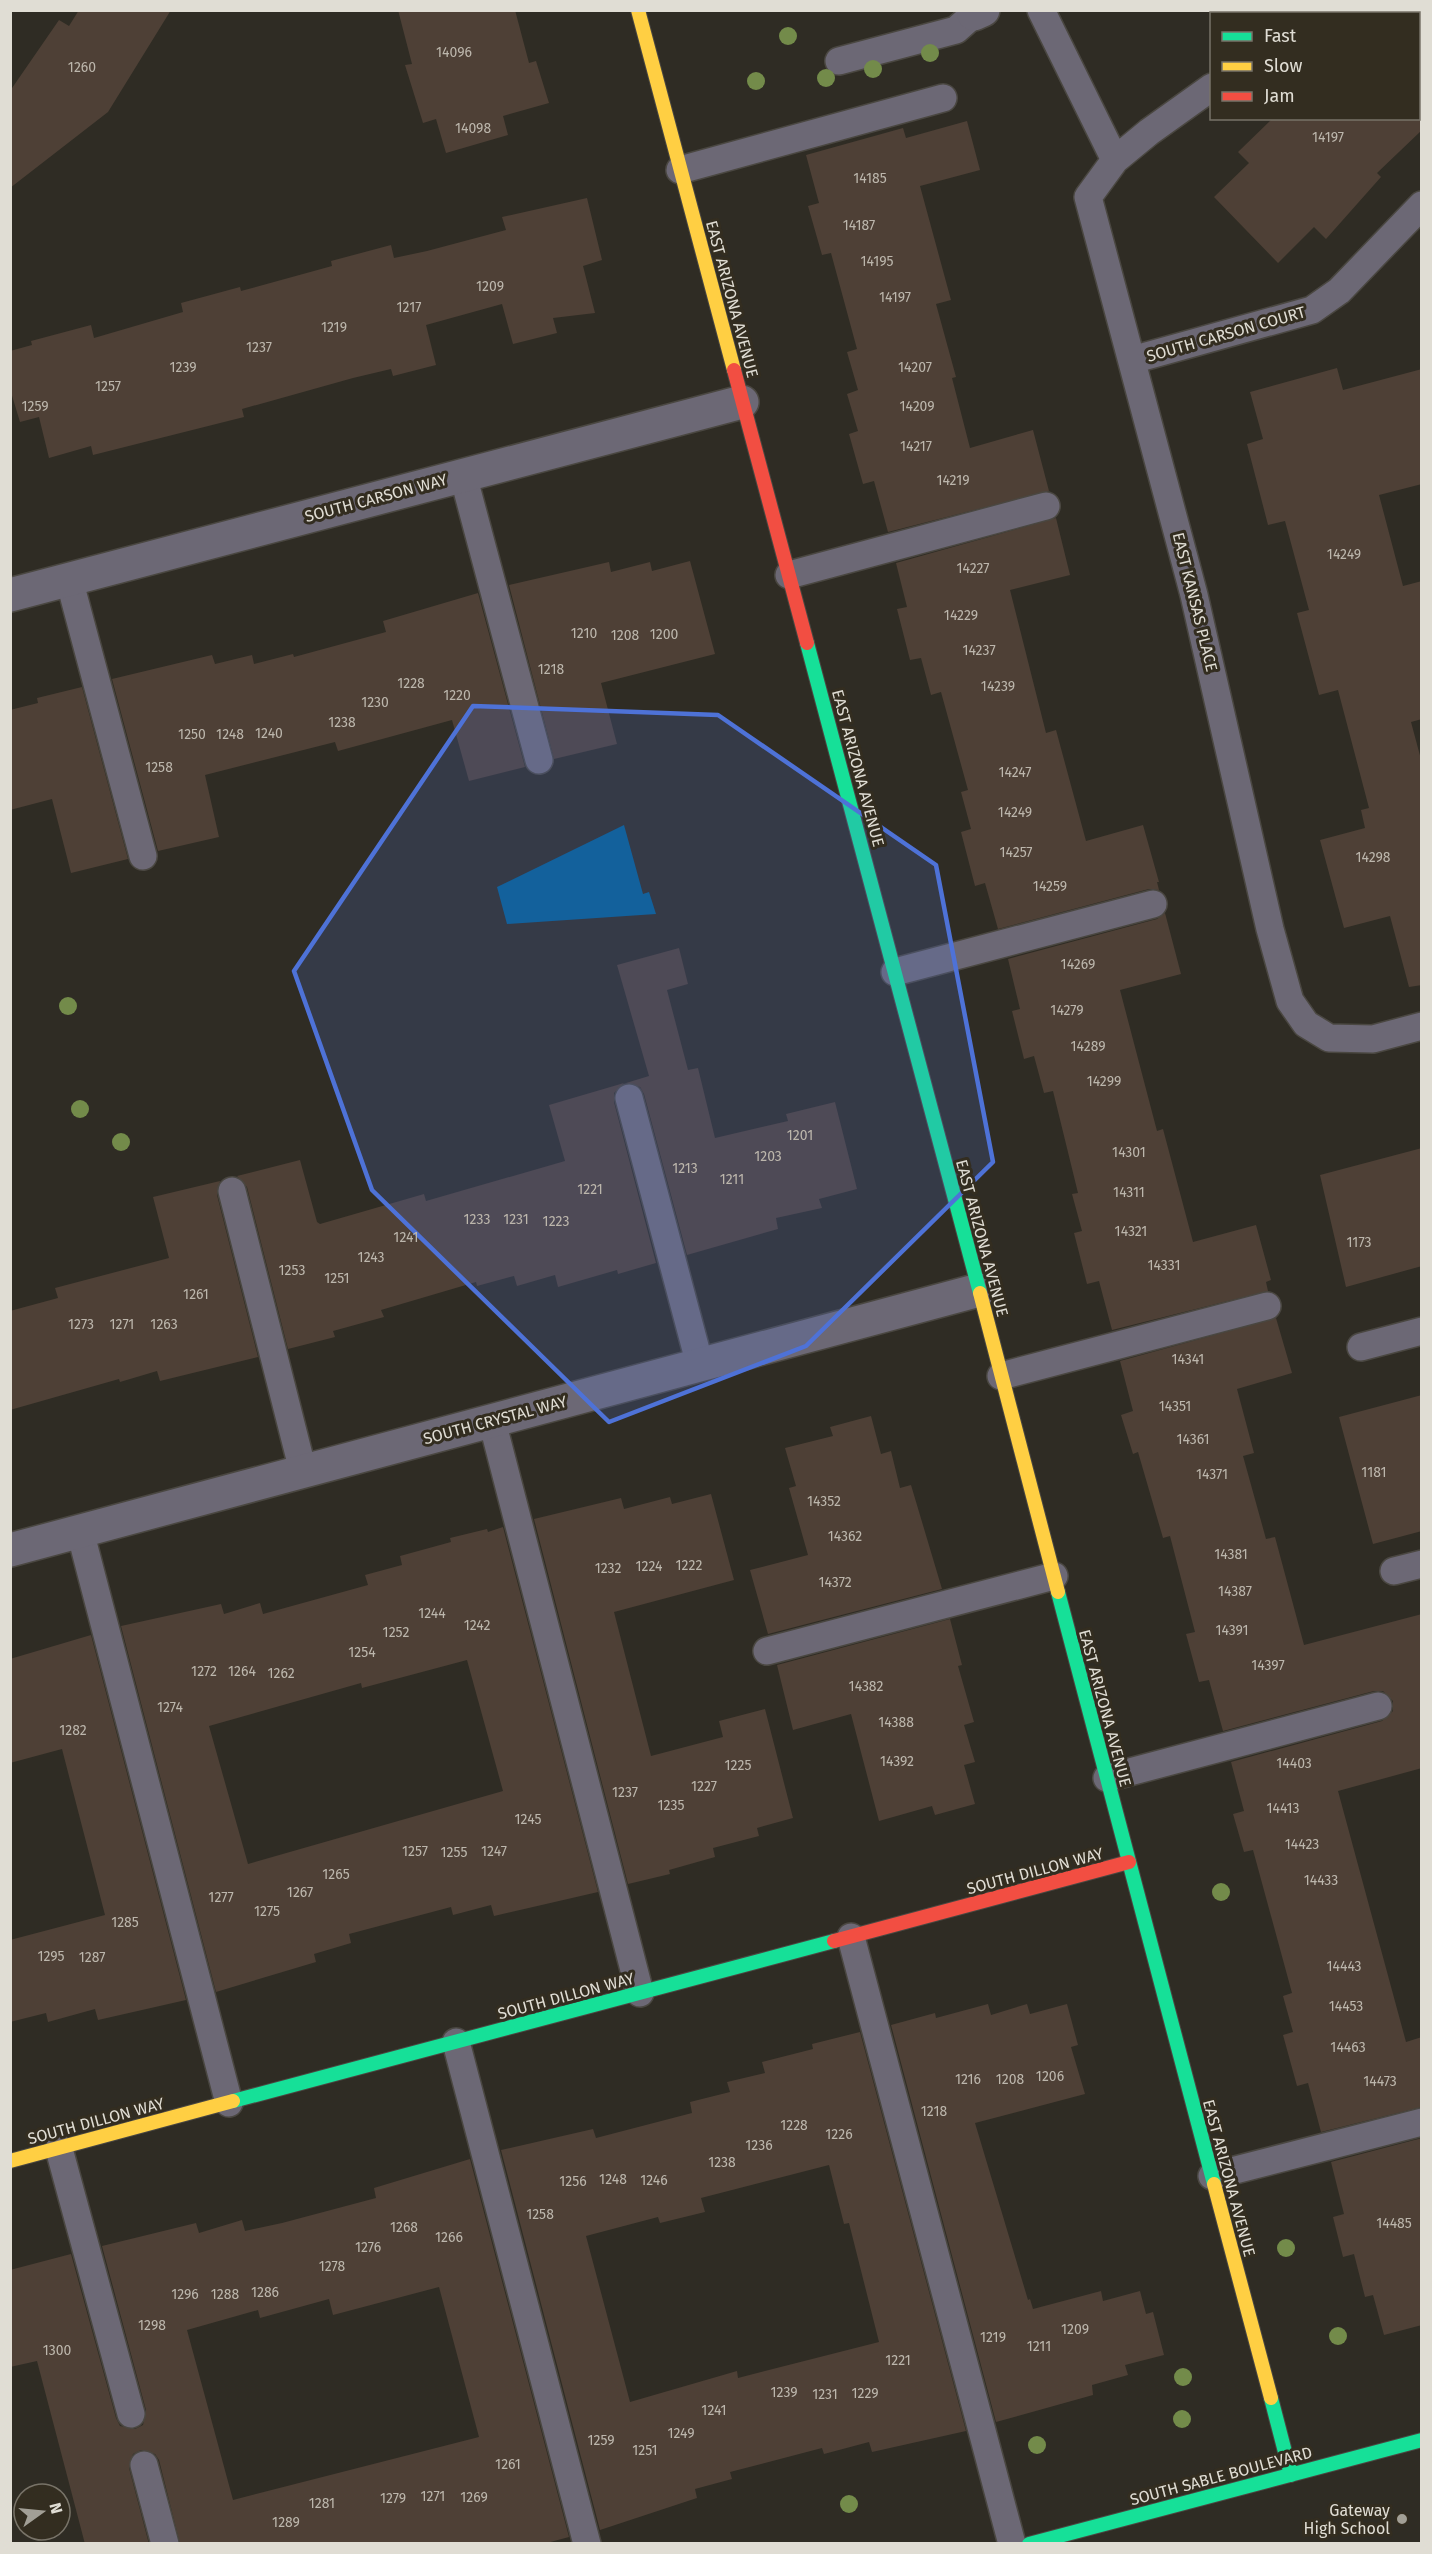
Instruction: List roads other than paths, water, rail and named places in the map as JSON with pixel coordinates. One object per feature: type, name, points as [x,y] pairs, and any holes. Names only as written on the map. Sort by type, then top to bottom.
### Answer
[{"type":"street","name":"EAST ARIZONA AVENUE","points":[[638,10],[895,972],[1291,2475]]},
{"type":"street","name":"SOUTH CARSON WAY","points":[[10,595],[742,402]]},
{"type":"street","name":"SOUTH CRYSTAL WAY","points":[[10,1550],[979,1290]]},
{"type":"street","name":"SOUTH DILLON WAY","points":[[10,2161],[1130,1863]]},
{"type":"street","name":"SOUTH SABLE BOULEVARD","points":[[1029,2544],[1422,2440]]},
{"type":"lane","points":[[1041,10],[1116,160]]},
{"type":"lane","points":[[839,61],[956,30],[979,12]]},
{"type":"lane","name":"EAST KANSAS PLACE","points":[[1210,89],[1116,160],[1088,197],[1194,595],[1267,917],[1290,1001],[1306,1024],[1329,1038],[1372,1039],[1422,1026]]},
{"type":"lane","points":[[680,170],[943,98]]},
{"type":"lane","name":"SOUTH CARSON COURT","points":[[1132,360],[1312,310],[1339,291],[1422,205]]},
{"type":"lane","points":[[463,475],[539,760]]},
{"type":"lane","points":[[789,574],[1046,506]]},
{"type":"lane","points":[[69,579],[143,856]]},
{"type":"lane","points":[[895,972],[1153,904]]},
{"type":"lane","points":[[629,1098],[700,1365]]},
{"type":"lane","points":[[232,1191],[303,1471]]},
{"type":"lane","points":[[1001,1376],[1267,1306]]},
{"type":"lane","points":[[1361,1347],[1422,1331]]},
{"type":"lane","points":[[492,1420],[640,1993]]},
{"type":"lane","points":[[80,1531],[230,2103]]},
{"type":"lane","points":[[1394,1571],[1422,1564]]},
{"type":"lane","points":[[767,1651],[1054,1576]]},
{"type":"lane","points":[[1107,1778],[1378,1706]]},
{"type":"lane","points":[[851,1937],[1012,2544]]},
{"type":"lane","points":[[456,2042],[586,2544]]},
{"type":"lane","points":[[1212,2176],[1422,2122]]},
{"type":"lane","points":[[59,2149],[131,2414]]},
{"type":"lane","points":[[144,2465],[165,2544]]},
{"type":"water","points":[[624,825],[643,894],[649,892],[656,914],[507,924],[497,887]]},
{"type":"place","name":"Gateway High School","points":[[1402,2519]]}]
